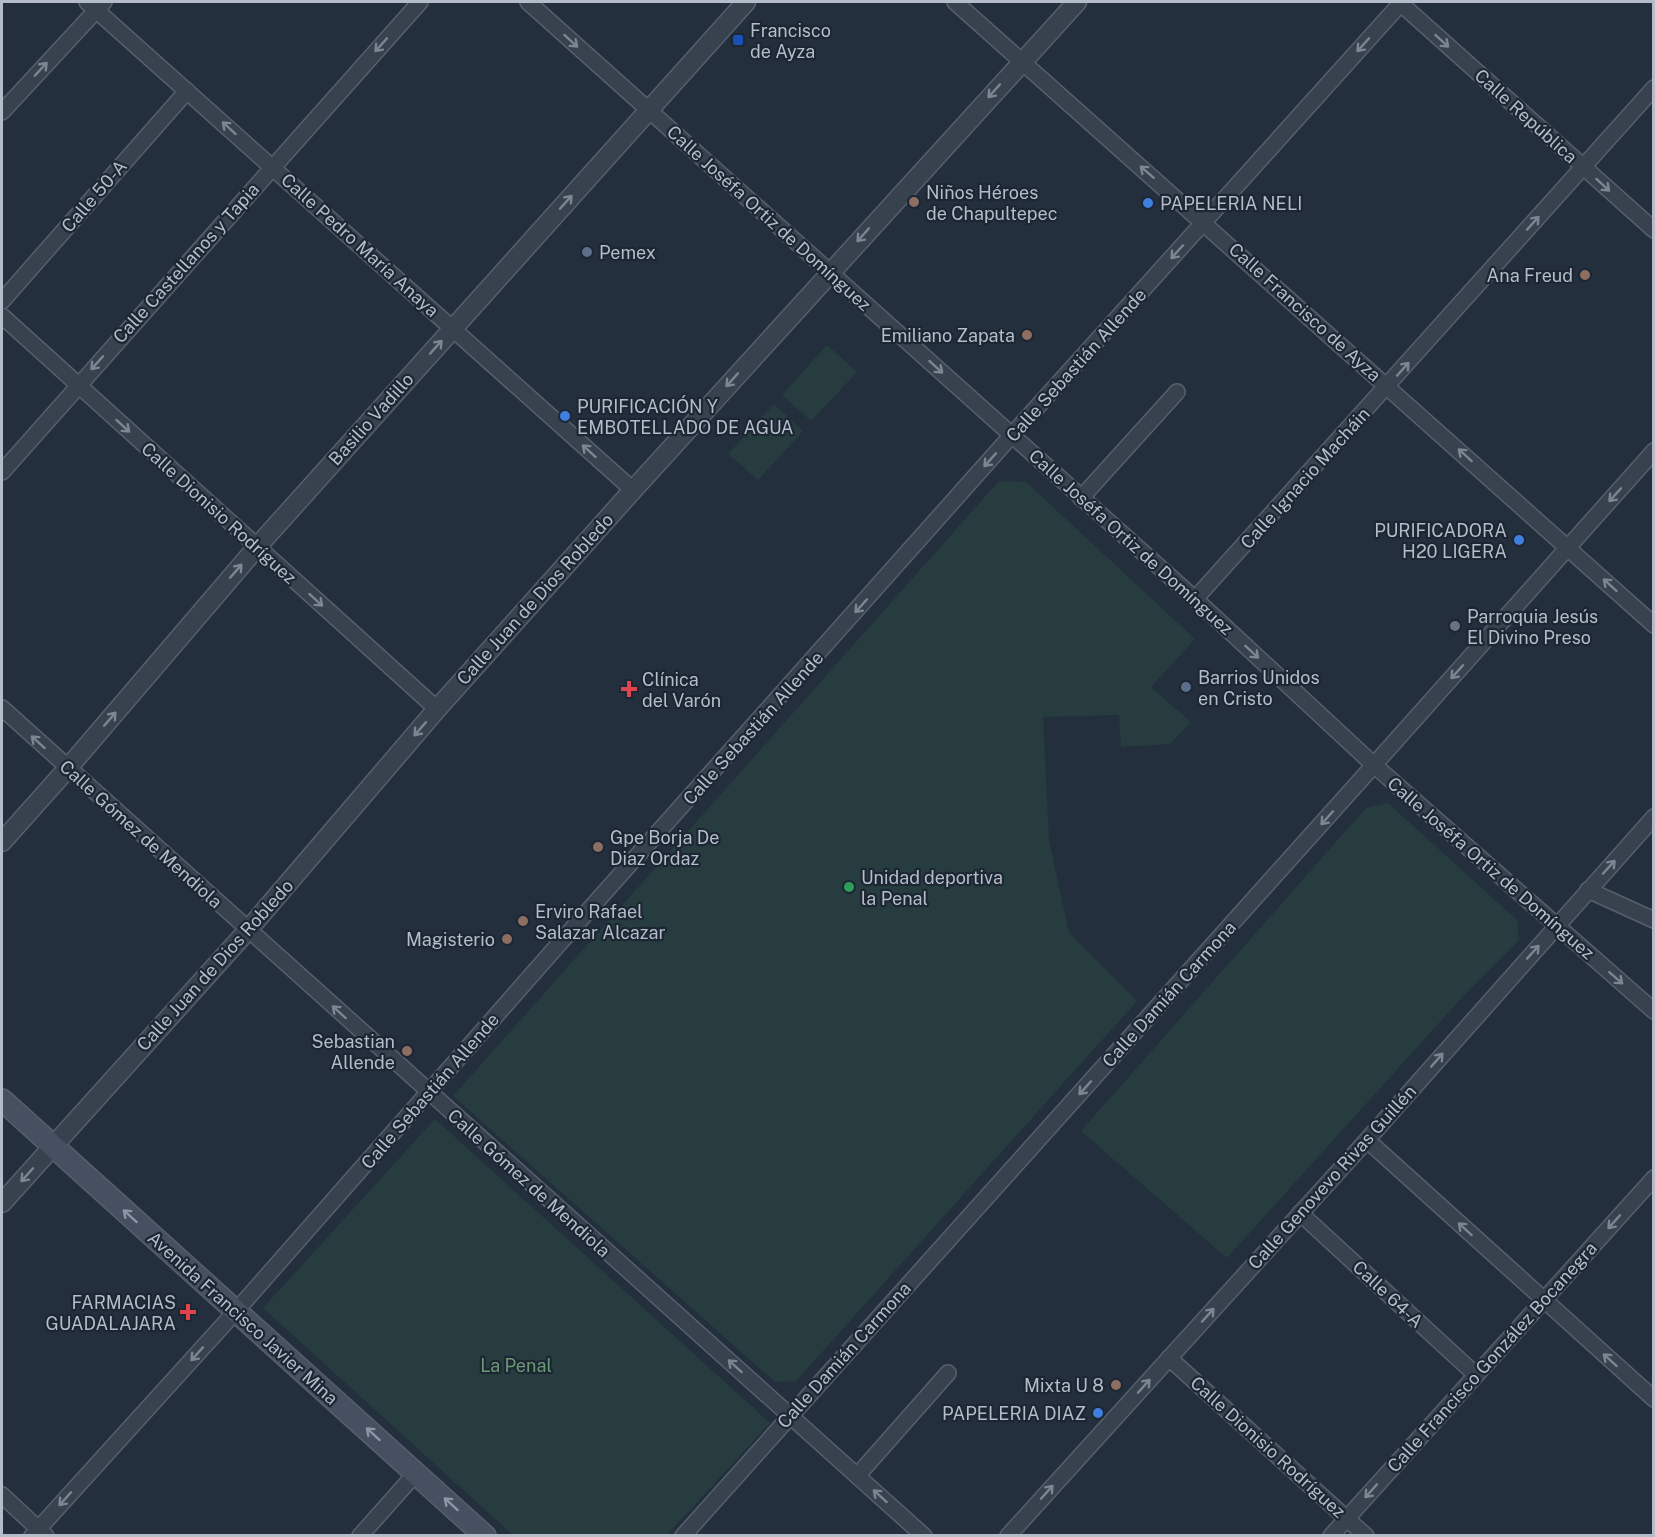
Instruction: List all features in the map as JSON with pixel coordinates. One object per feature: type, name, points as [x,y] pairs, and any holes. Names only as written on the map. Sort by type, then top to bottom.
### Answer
[{"type":"main road","name":"Avenida Francisco Javier Mina","points":[[2,1100],[485,1536]]},
{"type":"street","name":"Calle Castellanos y Tapia","points":[[2,472],[420,2]]},
{"type":"street","name":"Calle Joséfa Ortiz de Domínguez","points":[[528,2],[1195,599],[1374,765],[1653,1011]]},
{"type":"street","name":"Basilio Vadillo","points":[[2,842],[257,546],[746,2]]},
{"type":"street","name":"Calle Francisco de Ayza","points":[[955,2],[1388,386],[1653,625]]},
{"type":"street","name":"Calle Juan de Dios Robledo","points":[[2,1203],[248,930],[437,709],[633,489],[1077,2]]},
{"type":"street","name":"Calle República","points":[[1401,2],[1653,230]]},
{"type":"street","name":"Calle Sebastián Allende","points":[[39,1533],[1012,435],[1401,2]]},
{"type":"street","name":"Calle Pedro María Anaya","points":[[96,4],[187,91],[633,489]]},
{"type":"street","points":[[2,112],[96,4]]},
{"type":"street","name":"Calle Ignacio Macháin","points":[[1195,599],[1653,88]]},
{"type":"street","name":"Calle 50-A","points":[[2,301],[187,91]]},
{"type":"street","name":"Calle Dionisio Rodríguez","points":[[2,316],[437,709]]},
{"type":"street","points":[[1081,498],[1176,392]]},
{"type":"street","name":"Calle Damián Carmona","points":[[682,1536],[1653,451]]},
{"type":"street","name":"Calle Gómez de Mendiola","points":[[2,708],[924,1536]]},
{"type":"street","name":"Calle Genovevo Rivas Guillén","points":[[1008,1536],[1367,1140],[1653,817]]},
{"type":"street","points":[[1588,890],[1653,920]]},
{"type":"street","points":[[1367,1140],[1653,1400]]},
{"type":"street","name":"Calle Francisco González Bocanegra","points":[[1331,1536],[1653,1178]]},
{"type":"street","name":"Calle 64-A","points":[[1300,1214],[1476,1375]]},
{"type":"street","name":"Calle Dionisio Rodríguez","points":[[1169,1358],[1366,1536]]},
{"type":"street","points":[[857,1476],[948,1373]]},
{"type":"street","points":[[360,1536],[416,1473]]},
{"type":"street","points":[[2,1496],[39,1533]]},
{"type":"green space","points":[[827,345],[857,372],[811,421],[782,395]]},
{"type":"green space","points":[[774,404],[803,431],[758,480],[728,454]]},
{"type":"green space","name":"Unidad deportiva la Penal","points":[[999,481],[1026,482],[1195,639],[1151,687],[1191,722],[1170,744],[1121,747],[1119,715],[1043,717],[1049,840],[1069,933],[1137,1001],[796,1381],[775,1382],[453,1096]]},
{"type":"green space","points":[[1388,803],[1517,920],[1519,940],[1466,993],[1227,1258],[1081,1131],[1366,808]]},
{"type":"green space","name":"La Penal","points":[[435,1119],[770,1423],[667,1535],[513,1535],[263,1308]]},
{"type":"place","name":"Francisco de Ayza","points":[[738,40]]},
{"type":"place","name":"Niños Héroes de Chapultepec","points":[[914,202]]},
{"type":"place","name":"PAPELERIA NELI","points":[[1148,203]]},
{"type":"place","name":"Pemex","points":[[587,252]]},
{"type":"place","name":"Ana Freud","points":[[1585,275]]},
{"type":"place","name":"Emiliano Zapata","points":[[1027,335]]},
{"type":"place","name":"PURIFICACIÓN Y EMBOTELLADO DE AGUA","points":[[565,416]]},
{"type":"place","name":"PURIFICADORA H20 LIGERA","points":[[1519,540]]},
{"type":"place","name":"Parroquia Jesús El Divino Preso","points":[[1455,626]]},
{"type":"place","name":"Barrios Unidos en Cristo","points":[[1186,687]]},
{"type":"place","name":"Clínica del Varón","points":[[629,689]]},
{"type":"place","name":"Gpe Borja De Diaz Ordaz","points":[[598,847]]},
{"type":"place","name":"Unidad deportiva la Penal","points":[[849,887]]},
{"type":"place","name":"Erviro Rafael Salazar Alcazar","points":[[523,921]]},
{"type":"place","name":"Magisterio","points":[[507,939]]},
{"type":"place","name":"Sebastian Allende","points":[[407,1051]]},
{"type":"place","name":"FARMACIAS GUADALAJARA","points":[[188,1312]]},
{"type":"place","name":"Mixta U 8","points":[[1116,1385]]},
{"type":"place","name":"PAPELERIA DIAZ","points":[[1098,1413]]}]
